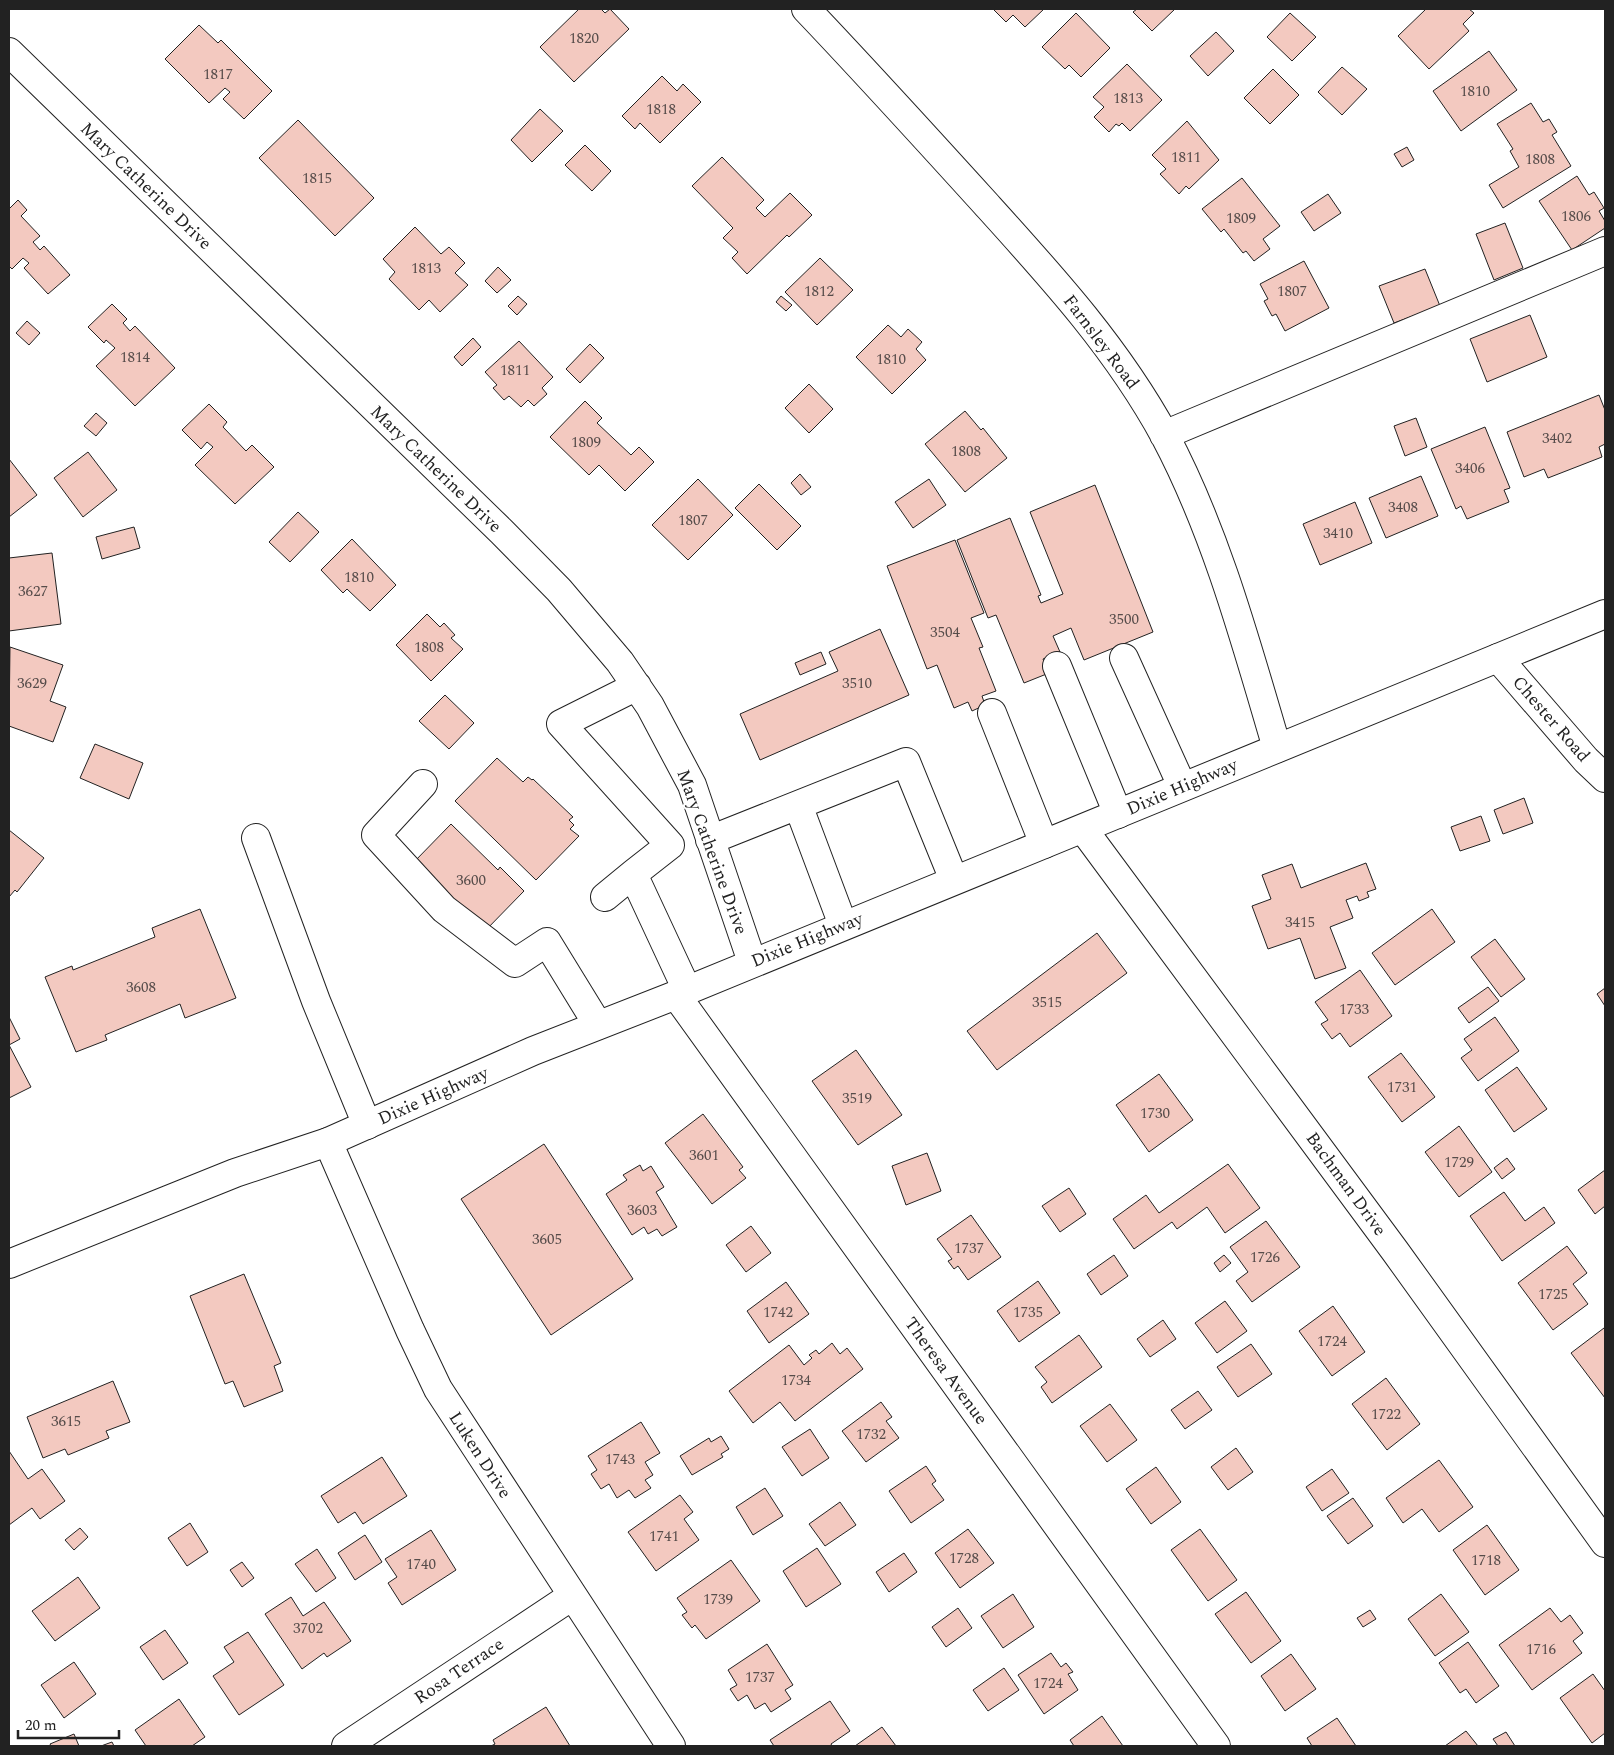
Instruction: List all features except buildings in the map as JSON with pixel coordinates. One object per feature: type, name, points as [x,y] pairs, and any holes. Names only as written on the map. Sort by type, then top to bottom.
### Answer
[{"type":"street","name":"Farnsley Road","points":[[806,9],[1011,232],[1104,340],[1132,381],[1164,435],[1198,507],[1249,653],[1277,748]]},
{"type":"street","name":"Mary Catherine Drive","points":[[9,52],[559,590],[620,662],[650,706],[692,785],[752,962]]},
{"type":"street","points":[[1164,435],[1605,251]]},
{"type":"street","name":"Dixie Highway","points":[[9,1264],[235,1173],[328,1142],[533,1051],[681,993],[752,962],[1083,829],[1182,786],[1605,614]]},
{"type":"street","points":[[1124,658],[1182,786]]},
{"type":"street","name":"Chester Road","points":[[1498,658],[1586,760],[1605,778]]},
{"type":"street","points":[[1057,666],[1118,814]]},
{"type":"street","points":[[605,896],[670,845],[561,724],[636,686]]},
{"type":"street","points":[[992,714],[1044,844]]},
{"type":"street","points":[[710,840],[906,762],[954,880]]},
{"type":"street","points":[[423,784],[376,834],[444,909],[515,963],[547,942],[598,1025]]},
{"type":"street","points":[[798,805],[843,925]]},
{"type":"street","name":"Bachman Drive","points":[[1083,829],[1389,1243],[1605,1543]]},
{"type":"street","points":[[256,838],[316,1001],[367,1125]]},
{"type":"street","name":"Theresa Avenue","points":[[633,874],[681,993],[1216,1746]]},
{"type":"street","name":"Luken Drive","points":[[328,1142],[406,1321],[438,1389],[671,1746]]},
{"type":"street","name":"Rosa Terrace","points":[[346,1746],[572,1596]]}]
